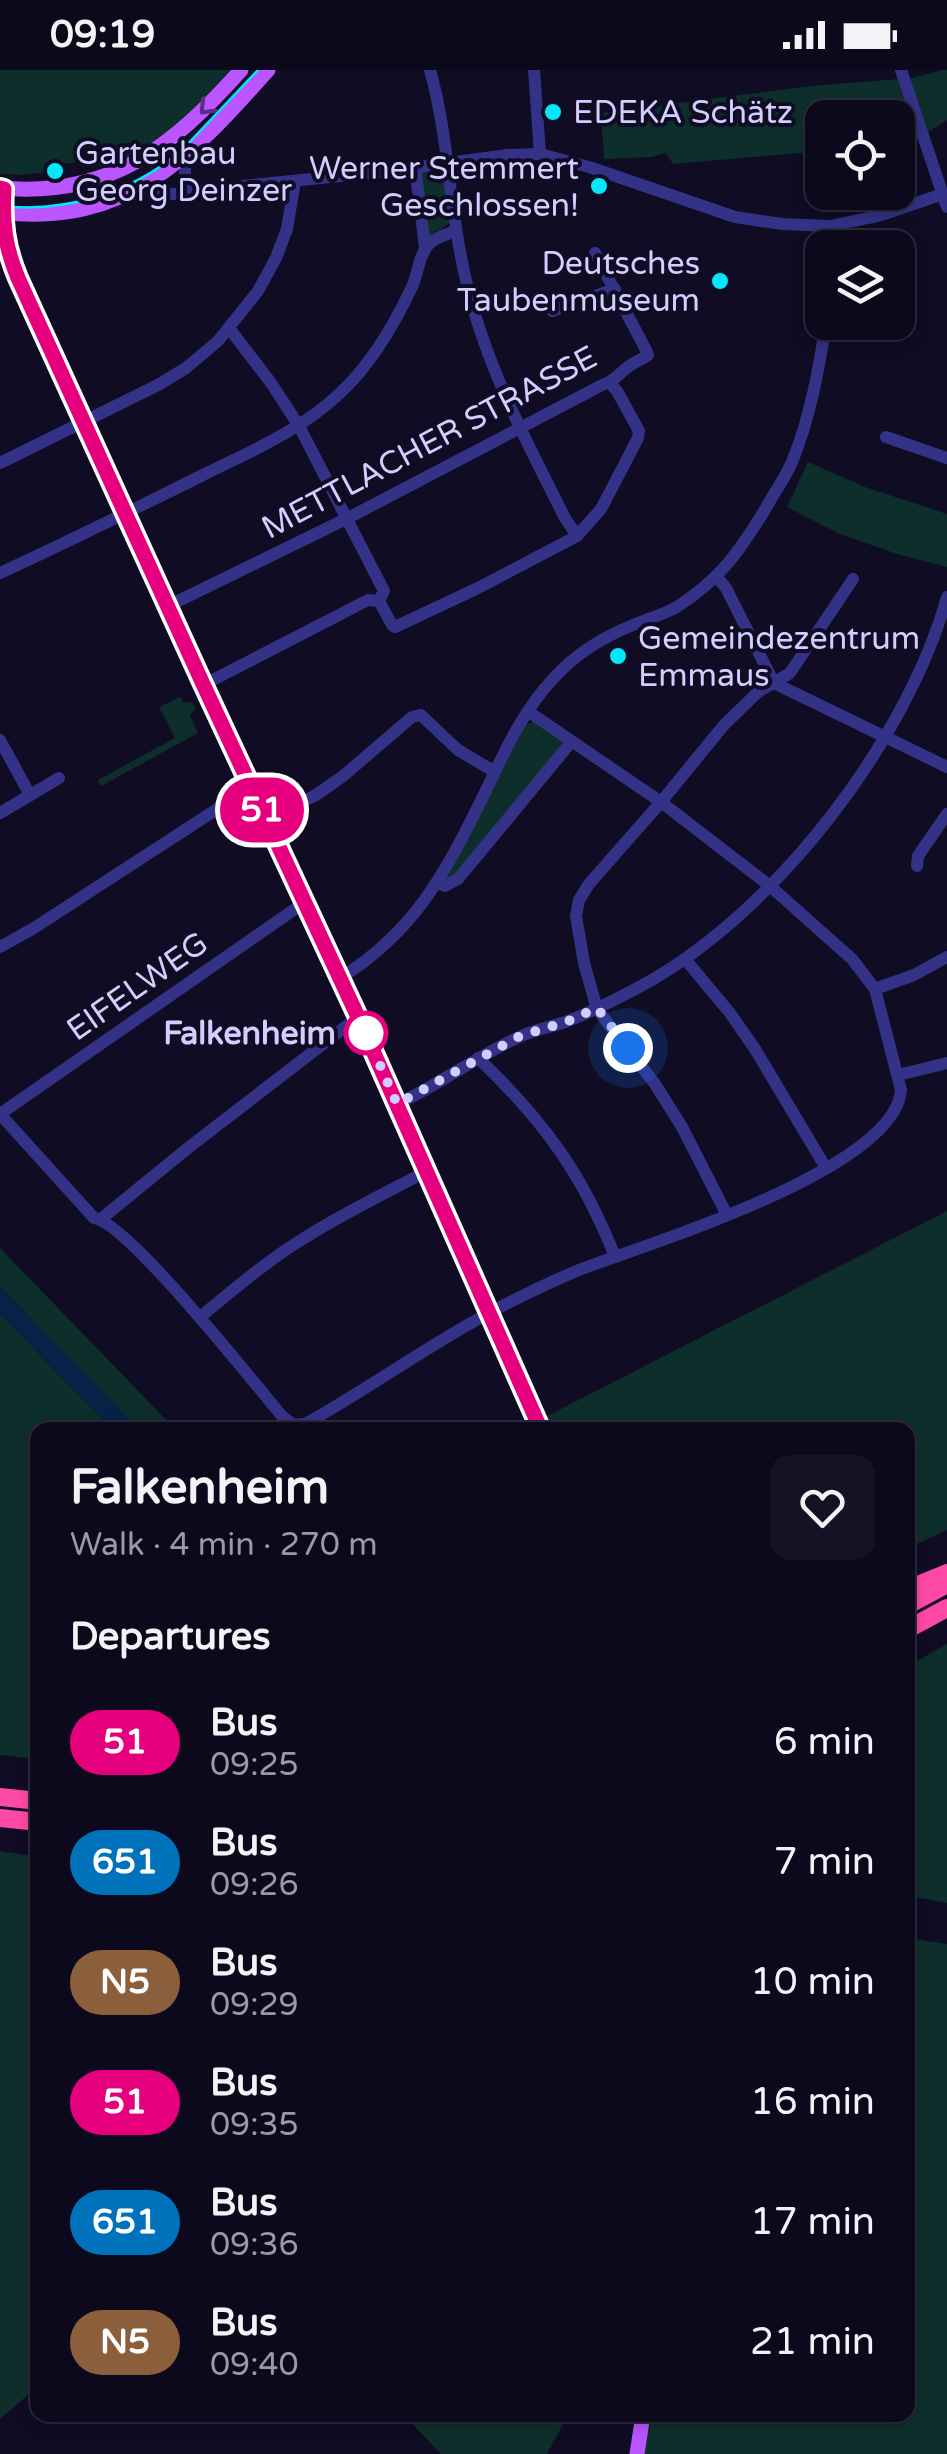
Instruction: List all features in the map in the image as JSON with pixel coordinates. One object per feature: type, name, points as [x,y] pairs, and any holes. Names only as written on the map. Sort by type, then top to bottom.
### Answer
[{"type":"highway","points":[[915,1586],[947,1573]]},
{"type":"highway","points":[[915,1601],[947,1584]]},
{"type":"highway","points":[[915,1626],[947,1608]]},
{"type":"highway","points":[[0,1796],[30,1800]]},
{"type":"highway","points":[[0,1818],[30,1821]]},
{"type":"main road","points":[[242,70],[186,128],[136,163],[81,183],[46,189],[2,189],[5,240],[15,270],[358,1017],[538,1422]]},
{"type":"main road","points":[[1,212],[29,215],[76,210],[140,187],[185,157],[268,70]]},
{"type":"main road","points":[[636,2454],[641,2422]]},
{"type":"street","points":[[430,70],[473,311],[520,429],[577,536]]},
{"type":"street","points":[[534,70],[540,154]]},
{"type":"street","points":[[140,187],[182,194],[540,154],[590,166],[737,218],[830,226],[945,200],[940,165],[902,70]]},
{"type":"street","points":[[185,157],[185,178],[193,191]]},
{"type":"street","points":[[0,573],[300,426],[344,390],[399,315],[415,280],[425,248],[415,166]]},
{"type":"street","points":[[0,463],[174,376],[207,350],[258,290],[276,258],[287,229],[296,181]]},
{"type":"street","points":[[425,248],[456,231]]},
{"type":"street","name":"METTLACHER STRASSE","points":[[168,606],[610,383],[648,355],[595,253]]},
{"type":"street","name":"METTLACHER STRASSE","points":[[552,312],[614,289]]},
{"type":"street","points":[[229,328],[300,426],[384,591],[379,601]]},
{"type":"street","points":[[340,978],[391,940],[438,883],[508,740],[551,680],[577,656],[608,636],[672,610],[718,577],[746,541],[790,466],[810,403],[822,340]]},
{"type":"street","points":[[379,601],[395,627],[577,536],[601,510],[638,438],[610,383]]},
{"type":"street","points":[[886,437],[947,458]]},
{"type":"street","points":[[718,577],[774,683],[947,767]]},
{"type":"street","points":[[727,1215],[664,1098],[597,1008],[576,916],[579,900],[724,725],[758,692],[790,673],[853,579]]},
{"type":"street","points":[[397,1104],[520,1036],[597,1008],[685,959],[770,886],[835,812],[886,737],[926,656],[947,597]]},
{"type":"street","points":[[203,684],[368,600],[379,601]]},
{"type":"street","points":[[309,1422],[435,1344],[539,1288],[673,1238],[826,1168],[864,1145],[885,1126],[900,1102],[898,1075],[875,989],[852,959],[770,886],[661,802],[529,712]]},
{"type":"street","points":[[267,820],[316,795],[412,718],[421,716],[458,750],[495,772]]},
{"type":"street","points":[[0,740],[30,796]]},
{"type":"street","points":[[438,883],[445,886],[458,878],[572,741]]},
{"type":"street","points":[[0,813],[59,778]]},
{"type":"street","points":[[0,948],[251,787]]},
{"type":"street","points":[[918,866],[918,856],[947,814]]},
{"type":"street","name":"EIFELWEG","points":[[0,1114],[305,902]]},
{"type":"street","points":[[875,989],[914,975],[947,957]]},
{"type":"street","points":[[685,959],[755,1049],[826,1168]]},
{"type":"street","points":[[101,1219],[358,1017]]},
{"type":"street","points":[[478,1058],[551,1137],[600,1218],[615,1257]]},
{"type":"street","points":[[898,1075],[947,1064]]},
{"type":"street","points":[[0,1114],[94,1218],[111,1225],[147,1261],[290,1422]]},
{"type":"street","points":[[200,1318],[297,1242],[427,1172]]},
{"type":"green space","points":[[0,70],[230,70],[173,132],[128,159],[90,168],[88,161],[50,165],[50,172],[20,175],[0,174]]},
{"type":"green space","points":[[947,70],[947,120],[915,141],[915,100],[805,100],[805,152],[673,164],[666,153],[604,159],[601,113],[811,86],[912,78]]},
{"type":"green space","points":[[435,170],[444,176],[450,223],[429,236],[420,172]]},
{"type":"green space","points":[[808,462],[865,487],[947,514],[947,567],[840,534],[787,507]]},
{"type":"green space","points":[[180,697],[183,703],[192,702],[196,709],[190,716],[198,733],[101,786],[98,780],[175,738],[159,707]]},
{"type":"green space","points":[[534,721],[566,743],[452,882],[447,882],[525,725]]},
{"type":"green space","points":[[947,1211],[947,1530],[915,1545],[915,1422],[536,1422]]},
{"type":"green space","points":[[0,1248],[168,1422],[131,1422],[0,1287]]},
{"type":"green space","points":[[0,1314],[105,1422],[30,1422],[30,1758],[0,1755]]},
{"type":"green space","points":[[947,1644],[947,1903],[915,1897],[915,1662]]},
{"type":"green space","points":[[0,1851],[30,1856],[30,2393],[0,2419]]},
{"type":"green space","points":[[915,1939],[947,1944],[947,2454],[644,2454],[651,2422],[915,2422]]},
{"type":"green space","points":[[411,2422],[564,2422],[547,2454],[441,2454]]},
{"type":"water","points":[[0,1287],[131,1422],[105,1422],[0,1314]]},
{"type":"tram line","points":[[0,206],[73,203],[142,178],[182,150],[258,70]]},
{"type":"bus line","name":"51","points":[[0,188],[4,189],[5,240],[18,278],[358,1017],[537,1422]]},
{"type":"place","name":"EDEKA Schätz","points":[[553,112]]},
{"type":"place","name":"Gartenbau Georg Deinzer","points":[[55,171]]},
{"type":"place","name":"Werner Stemmert Geschlossen!","points":[[599,186]]},
{"type":"place","name":"Deutsches Taubenmuseum","points":[[720,281]]},
{"type":"place","name":"Gemeindezentrum Emmaus","points":[[618,656]]},
{"type":"place","name":"Falkenheim","points":[[366,1033]]},
{"type":"route","points":[[366,1033],[397,1104],[520,1036],[597,1008],[628,1048]]}]
